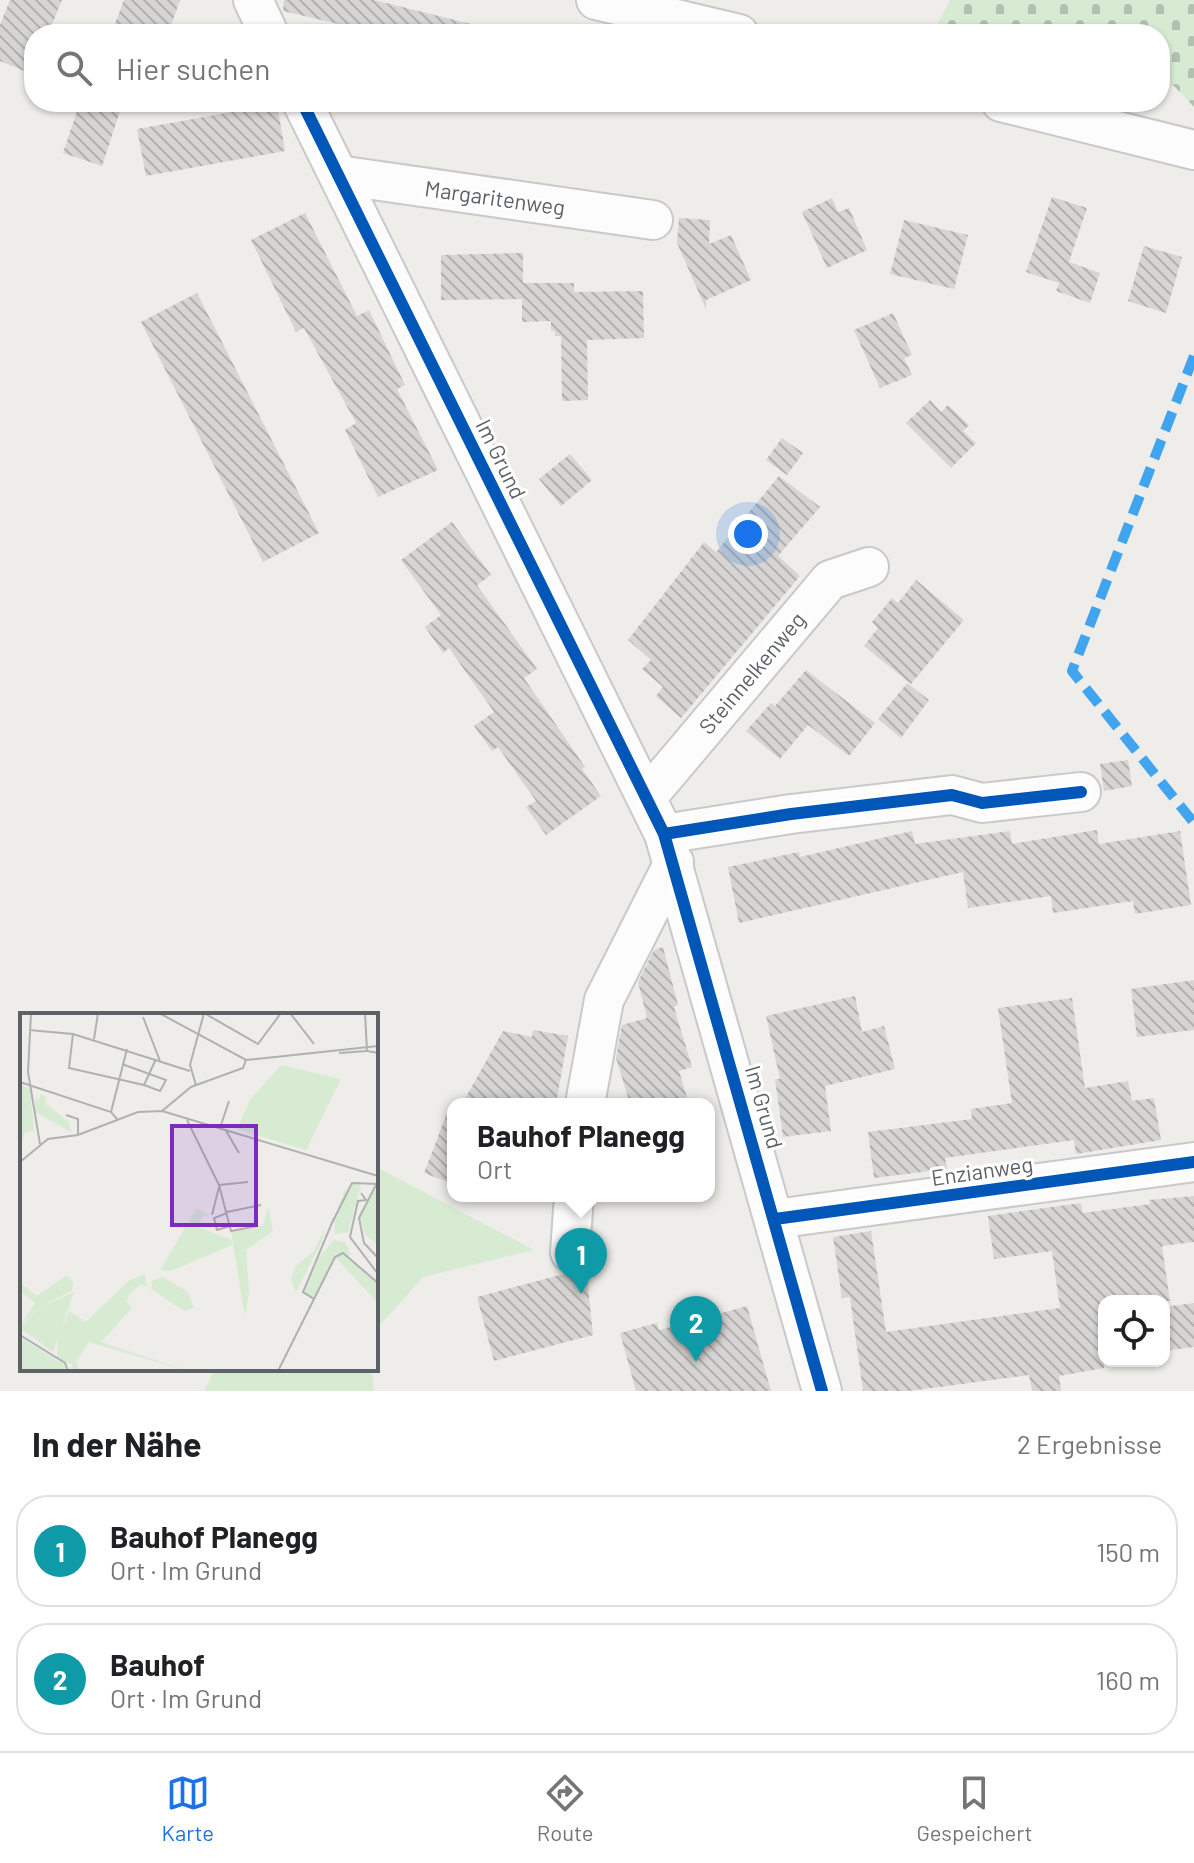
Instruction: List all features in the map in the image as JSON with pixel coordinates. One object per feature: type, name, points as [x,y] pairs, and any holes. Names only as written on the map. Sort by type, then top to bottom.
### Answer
[{"type":"street","points":[[253,0],[264,24]]},
{"type":"street","points":[[596,0],[697,24]]},
{"type":"street","name":"Im Grund","points":[[307,112],[647,797],[669,848],[822,1391]]},
{"type":"street","points":[[1041,112],[1194,150]]},
{"type":"street","name":"Margaritenweg","points":[[338,175],[653,220]]},
{"type":"street","name":"Steinnelkenweg","points":[[647,797],[830,580],[869,567]]},
{"type":"street","points":[[586,1098],[604,1000],[669,848],[791,814],[952,795],[982,803],[1081,792]]},
{"type":"street","name":"Enzianweg","points":[[775,1219],[1194,1162]]},
{"type":"street","points":[[570,1252],[574,1202]]},
{"type":"green space","points":[[950,0],[1194,0],[1194,107],[1170,85],[1170,24],[937,24]]},
{"type":"green space","points":[[378,1168],[534,1250],[423,1277],[378,1328]]},
{"type":"green space","points":[[214,1371],[372,1371],[374,1391],[204,1391]]},
{"type":"building","points":[[10,0],[62,0],[52,24],[24,24],[24,71],[0,61],[0,25]]},
{"type":"building","points":[[124,0],[180,0],[172,24],[115,24]]},
{"type":"building","points":[[284,0],[374,0],[471,24],[338,24],[283,11]]},
{"type":"building","points":[[77,112],[120,112],[102,166],[63,153]]},
{"type":"building","points":[[232,112],[278,112],[285,151],[146,176],[137,129]]},
{"type":"building","points":[[1052,197],[1087,208],[1069,262],[1100,273],[1090,303],[1056,291],[1059,283],[1026,272]]},
{"type":"building","points":[[832,198],[838,212],[849,208],[867,250],[827,268],[802,212]]},
{"type":"building","points":[[305,213],[357,316],[369,310],[405,385],[397,389],[438,470],[378,497],[345,430],[356,423],[304,328],[296,332],[251,240]]},
{"type":"building","points":[[679,218],[710,220],[709,244],[731,235],[751,280],[706,300],[706,309],[677,243]]},
{"type":"building","points":[[904,220],[968,235],[954,289],[890,274]]},
{"type":"building","points":[[1144,246],[1182,257],[1166,313],[1128,301]]},
{"type":"building","points":[[523,253],[523,283],[574,283],[574,292],[643,291],[644,338],[587,340],[588,400],[562,401],[561,336],[555,336],[555,331],[551,331],[551,321],[522,322],[522,299],[441,300],[441,255]]},
{"type":"building","points":[[197,293],[319,533],[263,562],[141,322]]},
{"type":"building","points":[[893,313],[912,355],[904,358],[912,375],[880,388],[854,330]]},
{"type":"building","points":[[930,400],[941,412],[948,405],[969,425],[963,431],[976,443],[951,468],[906,423]]},
{"type":"building","points":[[782,438],[803,453],[787,475],[766,460]]},
{"type":"building","points":[[570,454],[592,480],[561,506],[539,479]]},
{"type":"building","points":[[779,476],[820,507],[778,556],[800,576],[681,718],[656,696],[663,687],[642,669],[651,660],[628,640],[704,542],[716,552]]},
{"type":"building","points":[[452,522],[491,575],[477,585],[537,669],[524,678],[585,767],[582,769],[601,796],[546,835],[526,807],[536,801],[498,747],[492,751],[474,726],[494,712],[449,648],[443,653],[425,627],[441,615],[401,560]]},
{"type":"building","points":[[916,580],[964,620],[911,684],[864,646],[878,628],[872,622],[892,598],[898,603]]},
{"type":"building","points":[[806,670],[875,723],[849,756],[808,725],[780,759],[746,731],[771,703],[775,706]]},
{"type":"building","points":[[907,683],[929,700],[901,738],[878,719]]},
{"type":"building","points":[[1128,760],[1132,786],[1104,791],[1100,764]]},
{"type":"building","points":[[1097,830],[1099,844],[1180,831],[1191,905],[1135,914],[1133,901],[1053,913],[1051,896],[968,908],[963,872],[739,923],[728,867],[799,852],[800,857],[912,831],[915,844],[1010,831],[1012,844]]},
{"type":"building","points":[[663,947],[678,1005],[674,1007],[692,1067],[679,1071],[687,1098],[628,1098],[616,1058],[622,1025],[647,1018],[638,982],[654,950]]},
{"type":"building","points":[[1194,980],[1194,1030],[1137,1037],[1131,989]]},
{"type":"building","points":[[855,996],[862,1032],[884,1026],[895,1069],[825,1086],[831,1131],[783,1137],[775,1079],[780,1079],[766,1016]]},
{"type":"building","points":[[1072,998],[1085,1088],[1128,1081],[1132,1101],[1154,1098],[1161,1140],[1076,1154],[1074,1140],[945,1158],[947,1169],[874,1178],[868,1132],[972,1119],[971,1109],[1012,1103],[998,1008]]},
{"type":"building","points":[[533,1030],[568,1036],[557,1098],[465,1098],[503,1031],[532,1037]]},
{"type":"building","points":[[447,1113],[447,1182],[424,1173]]},
{"type":"building","points":[[1194,1196],[1194,1242],[1162,1246],[1169,1295],[1098,1295],[1098,1367],[1104,1368],[1059,1376],[1061,1391],[1032,1391],[1029,1375],[909,1391],[863,1391],[850,1297],[842,1298],[833,1237],[871,1231],[886,1332],[1060,1308],[1052,1251],[994,1259],[988,1216],[1081,1203],[1083,1213],[1150,1204],[1149,1200]]},
{"type":"building","points":[[586,1268],[593,1335],[494,1361],[477,1297]]},
{"type":"building","points":[[1194,1303],[1194,1347],[1170,1350],[1170,1306]]},
{"type":"building","points":[[747,1306],[771,1391],[636,1391],[620,1333],[657,1323],[659,1330]]},
{"type":"marked path","points":[[1194,356],[1072,671],[1194,823]]},
{"type":"cycle path","points":[[307,112],[664,834],[822,1391]]},
{"type":"cycle path","points":[[664,834],[791,814],[952,795],[982,803],[1081,792]]},
{"type":"cycle path","points":[[775,1219],[1194,1162]]},
{"type":"place","name":"Bauhof Planegg","points":[[581,1294]]},
{"type":"place","name":"Bauhof","points":[[696,1362]]}]
